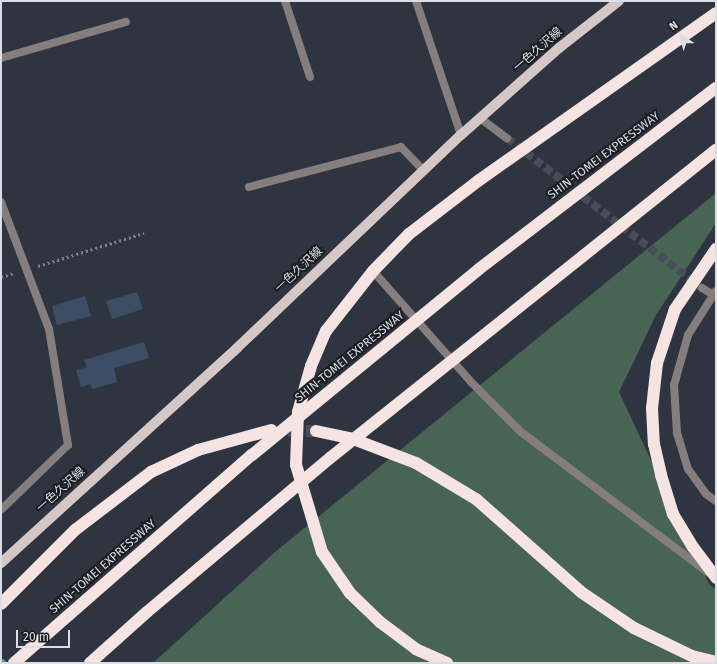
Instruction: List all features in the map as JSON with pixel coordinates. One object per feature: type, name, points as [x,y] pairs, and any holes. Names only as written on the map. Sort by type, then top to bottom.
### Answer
[{"type":"highway","points":[[448,663],[416,649],[380,622],[350,593],[322,552],[296,465],[298,412],[311,366],[326,331],[373,271],[409,234],[478,181],[716,13]]},
{"type":"highway","name":"SHIN-TOMEI EXPRESSWAY","points":[[14,663],[252,455],[479,269],[716,88]]},
{"type":"highway","points":[[90,663],[147,612],[330,458],[716,150]]},
{"type":"highway","points":[[716,249],[676,309],[657,363],[652,408],[654,444],[660,475],[673,514],[693,547],[716,578]]},
{"type":"highway","points":[[1,604],[75,530],[151,472],[198,450],[271,430]]},
{"type":"highway","points":[[316,431],[353,439],[416,463],[476,499],[581,592],[634,628],[692,656],[716,662]]},
{"type":"main road","name":"一色久沢線","points":[[1,563],[237,348],[461,135],[559,48],[619,1]]},
{"type":"street","points":[[285,1],[310,76]]},
{"type":"street","points":[[416,1],[461,135]]},
{"type":"street","points":[[1,58],[126,22]]},
{"type":"street","points":[[480,118],[507,138]]},
{"type":"street","points":[[249,187],[401,147],[424,171]]},
{"type":"street","points":[[1,202],[49,329],[68,445],[1,510]]},
{"type":"street","points":[[373,271],[472,383],[520,432],[716,578]]},
{"type":"street","points":[[702,288],[714,292],[688,335],[674,385],[677,433],[688,469],[706,494],[716,501]]},
{"type":"path","points":[[26,270],[144,233]]},
{"type":"green space","points":[[716,193],[716,223],[656,315],[619,392],[709,584],[716,590],[716,663],[153,663],[275,552]]},
{"type":"building","points":[[137,292],[143,309],[112,319],[106,301]]},
{"type":"building","points":[[85,296],[91,316],[57,325],[52,306]]},
{"type":"building","points":[[144,342],[149,358],[114,368],[117,382],[92,389],[90,384],[81,387],[76,370],[87,367],[84,360]]},
{"type":"tunnel","points":[[507,138],[702,288]]},
{"type":"tunnel","points":[[288,431],[316,431]]}]
